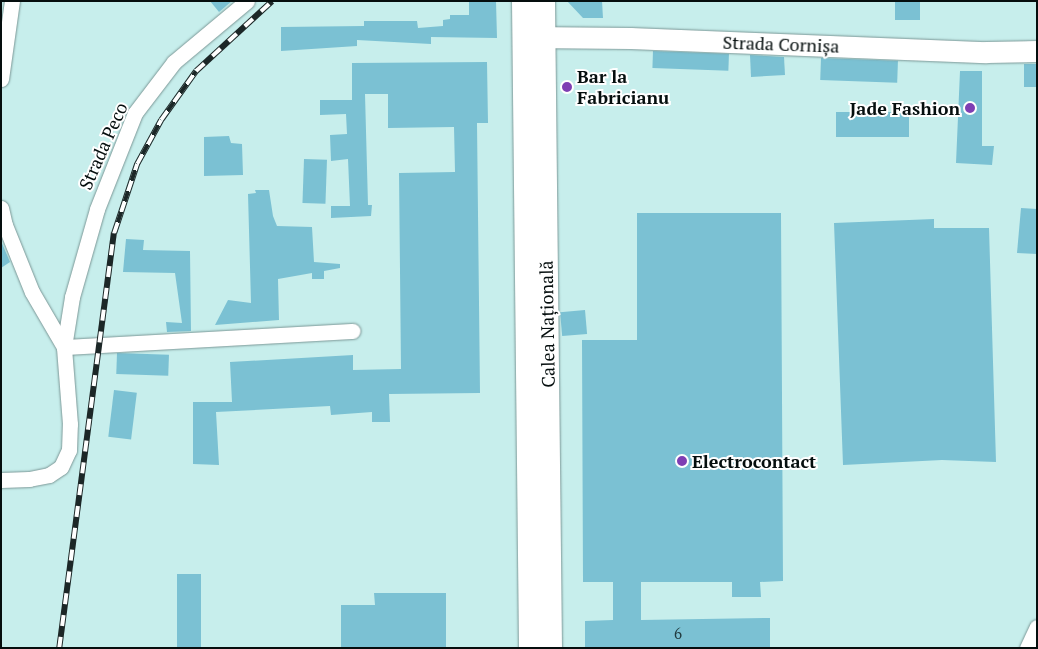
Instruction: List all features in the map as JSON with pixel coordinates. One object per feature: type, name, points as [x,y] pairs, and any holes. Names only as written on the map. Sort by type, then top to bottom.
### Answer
[{"type":"main road","name":"Calea Națională","points":[[524,1],[534,37],[550,648]]},
{"type":"main road","name":"Calea Națională","points":[[531,648],[534,37],[543,1]]},
{"type":"street","points":[[1,79],[12,1]]},
{"type":"street","name":"Strada Peco","points":[[1,480],[29,479],[48,475],[61,467],[69,450],[70,424],[64,347],[72,297],[97,209],[135,113],[174,62],[247,1]]},
{"type":"street","name":"Strada Cornișa","points":[[534,37],[630,38],[986,52],[1037,52]]},
{"type":"street","name":"Strada Peco","points":[[1,208],[5,224],[32,292],[64,347]]},
{"type":"street","points":[[64,347],[353,331]]},
{"type":"street","points":[[1027,648],[1037,627]]},
{"type":"shaded area","points":[[1,1],[1037,1],[1037,648],[1,648]]},
{"type":"building","points":[[210,1],[232,1],[219,12]]},
{"type":"building","points":[[469,1],[496,1],[497,38],[431,37],[431,44],[357,40],[357,46],[281,51],[281,27],[364,26],[364,21],[417,21],[418,28],[443,26],[443,20],[450,19],[450,15],[469,15]]},
{"type":"building","points":[[567,1],[602,1],[603,18],[583,18]]},
{"type":"building","points":[[895,1],[920,1],[920,20],[895,20]]},
{"type":"building","points":[[653,51],[729,54],[728,71],[652,68]]},
{"type":"building","points":[[750,55],[784,57],[785,75],[751,77]]},
{"type":"building","points":[[821,58],[898,61],[897,83],[820,80]]},
{"type":"building","points":[[487,62],[488,123],[477,123],[480,393],[389,394],[390,422],[372,422],[372,412],[331,415],[330,406],[216,412],[219,465],[193,464],[193,402],[232,402],[230,362],[353,355],[353,370],[401,369],[399,173],[455,172],[454,127],[388,128],[388,94],[365,94],[368,205],[372,205],[371,216],[331,218],[331,206],[350,206],[348,159],[331,161],[330,135],[347,134],[346,114],[320,115],[320,100],[352,100],[352,63]]},
{"type":"building","points":[[1024,64],[1037,64],[1037,87],[1024,87]]},
{"type":"building","name":"Jade Fashion","points":[[960,71],[982,71],[982,146],[994,146],[992,165],[956,163]]},
{"type":"building","points":[[836,112],[909,112],[909,137],[836,137]]},
{"type":"building","points":[[229,136],[231,143],[242,144],[243,175],[204,176],[204,137]]},
{"type":"building","points":[[304,159],[327,160],[325,204],[302,203]]},
{"type":"building","points":[[255,190],[269,190],[273,216],[277,226],[312,227],[314,262],[340,264],[340,268],[324,271],[324,279],[312,279],[312,273],[278,279],[279,320],[215,325],[228,300],[251,303],[248,194],[256,193]]},
{"type":"building","points":[[1021,208],[1037,209],[1037,254],[1017,253]]},
{"type":"building","name":"Electrocontact","points":[[637,213],[781,213],[783,581],[760,582],[761,597],[732,597],[732,582],[641,582],[641,620],[770,618],[770,648],[585,648],[585,621],[613,620],[613,582],[583,582],[582,340],[637,340]]},
{"type":"building","points":[[934,219],[934,228],[989,228],[996,462],[942,460],[843,465],[834,223]]},
{"type":"building","points":[[126,239],[144,240],[143,250],[190,251],[191,331],[167,332],[166,322],[182,323],[175,273],[123,272]]},
{"type":"building","points":[[1,241],[10,262],[1,268]]},
{"type":"building","points":[[585,310],[587,334],[562,336],[560,312]]},
{"type":"building","points":[[117,353],[169,355],[168,376],[116,374]]},
{"type":"building","points":[[114,390],[137,393],[131,439],[108,437]]},
{"type":"building","points":[[177,574],[201,574],[201,648],[177,648]]},
{"type":"building","points":[[374,593],[446,593],[446,648],[341,648],[341,605],[375,605]]},
{"type":"railway","points":[[59,648],[114,233],[137,164],[161,120],[196,71],[272,1]]},
{"type":"place","name":"Bar la Fabricianu","points":[[567,87]]},
{"type":"place","name":"Jade Fashion","points":[[970,108]]},
{"type":"place","name":"Electrocontact","points":[[682,461]]}]
